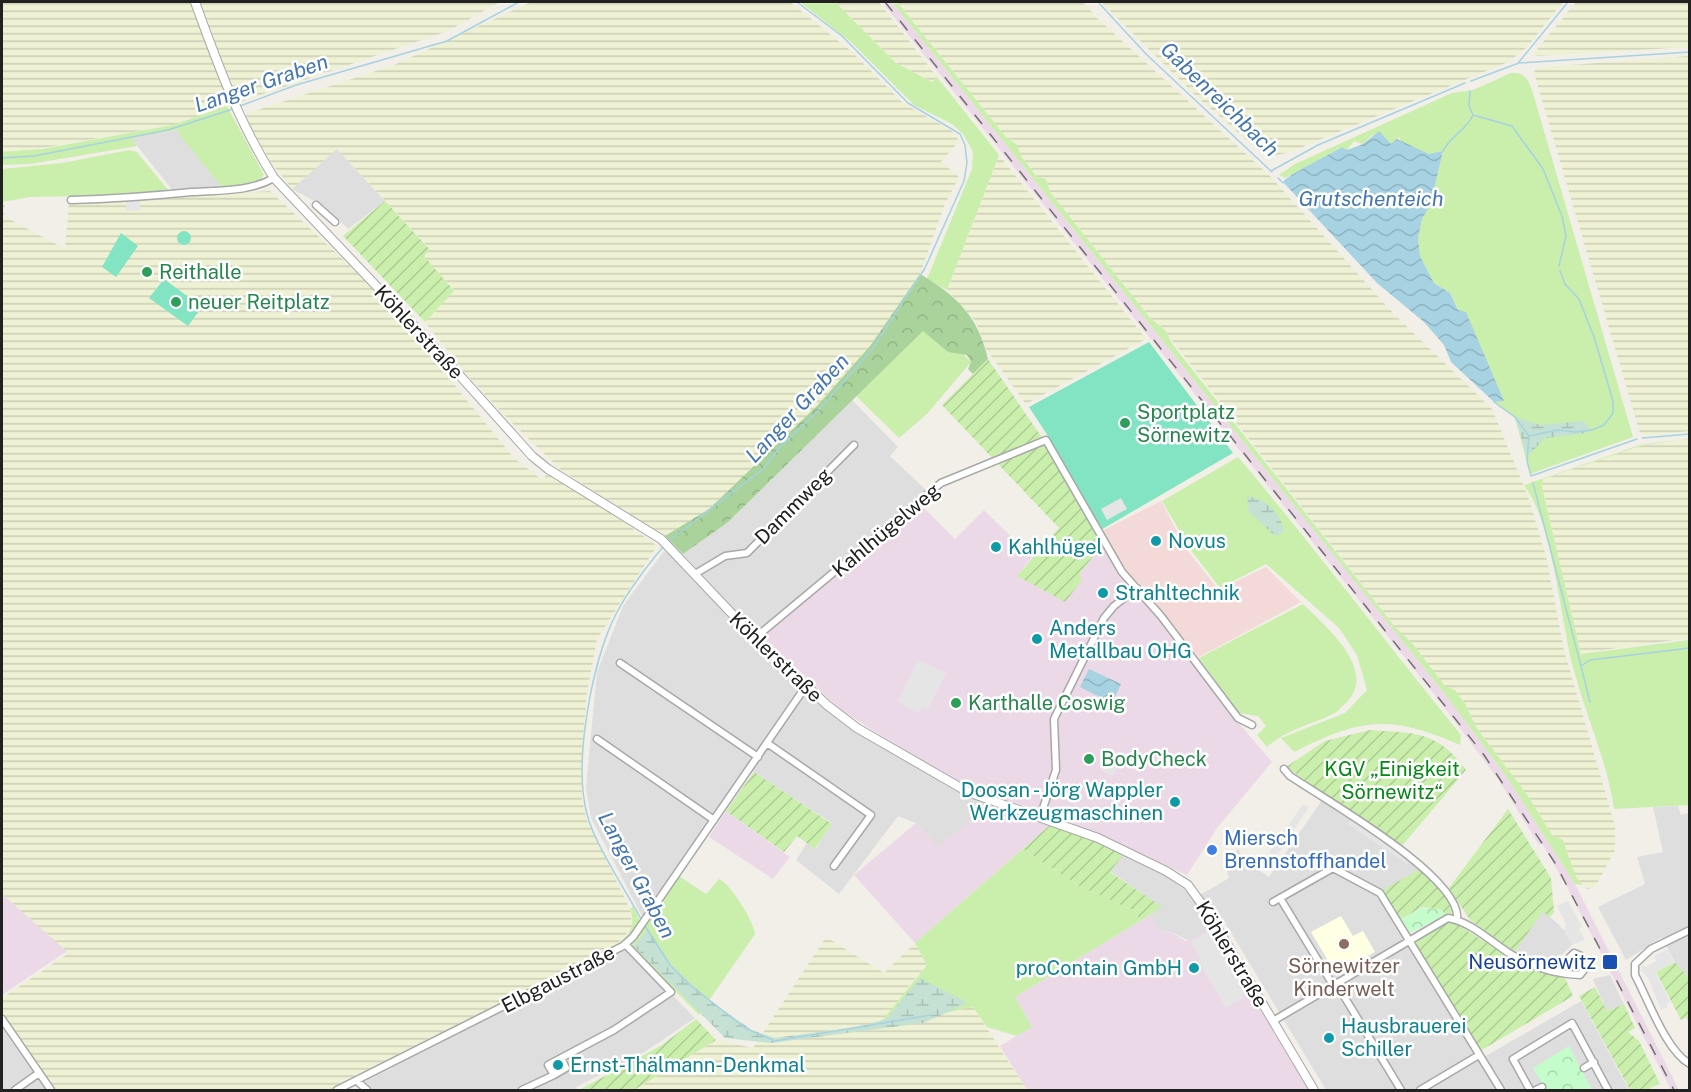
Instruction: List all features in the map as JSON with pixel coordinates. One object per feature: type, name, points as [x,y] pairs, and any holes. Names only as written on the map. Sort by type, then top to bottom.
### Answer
[{"type":"street","name":"Köhlerstraße","points":[[195,2],[232,103],[274,178],[383,292],[540,463],[660,539],[755,638],[806,686],[857,728],[968,792],[1098,838],[1166,871],[1188,885],[1198,896],[1314,1090]]},
{"type":"street","points":[[71,200],[121,200],[241,189],[263,184],[274,178]]},
{"type":"street","points":[[316,205],[335,222]]},
{"type":"street","points":[[315,223],[327,214]]},
{"type":"street","name":"Kahlhügelweg","points":[[755,638],[941,483],[1046,440],[1114,560],[1137,588]]},
{"type":"street","name":"Dammweg","points":[[695,574],[725,555],[747,553],[855,445]]},
{"type":"street","points":[[1040,817],[1056,770],[1052,731],[1056,711],[1104,618],[1114,606],[1137,588],[1187,648],[1238,718],[1252,725]]},
{"type":"street","points":[[620,663],[758,757]]},
{"type":"street","name":"Elbgaustraße","points":[[337,1090],[626,944],[806,686]]},
{"type":"street","points":[[597,739],[714,820]]},
{"type":"street","points":[[767,743],[871,816],[834,866]]},
{"type":"street","points":[[1284,769],[1290,776],[1420,863],[1455,903],[1458,912],[1457,920]]},
{"type":"street","points":[[1273,902],[1333,868],[1380,893],[1501,1090]]},
{"type":"street","points":[[1280,898],[1401,1090]]},
{"type":"street","points":[[1273,1021],[1442,920],[1457,920],[1531,965],[1555,972],[1580,975],[1587,966],[1581,956],[1574,953],[1555,972]]},
{"type":"street","points":[[1689,930],[1651,949],[1635,964],[1635,975],[1679,1057],[1689,1065]]},
{"type":"street","points":[[554,1075],[548,1065],[614,1030],[671,992],[626,944]]},
{"type":"street","points":[[2,1019],[51,1090]]},
{"type":"street","points":[[1530,1090],[1513,1059],[1572,1023],[1608,1090]]},
{"type":"street","points":[[1420,1090],[1479,1055]]},
{"type":"street","points":[[522,1090],[566,1068],[561,1058]]},
{"type":"street","points":[[1584,1068],[1594,1062]]},
{"type":"street","points":[[15,1090],[39,1073]]},
{"type":"street","points":[[357,1081],[367,1090]]},
{"type":"shaded area","points":[[2,2],[500,2],[448,31],[173,125],[13,153],[2,152]]},
{"type":"shaded area","points":[[531,2],[790,2],[852,52],[903,103],[952,131],[959,141],[941,162],[959,177],[944,206],[920,274],[870,346],[817,406],[709,509],[665,536],[561,470],[465,373],[425,322],[454,290],[423,256],[430,249],[337,149],[292,189],[270,161],[243,115],[394,65]]},
{"type":"shaded area","points":[[835,2],[879,2],[937,77],[932,82],[896,63]]},
{"type":"shaded area","points":[[882,2],[892,2],[1448,698],[1506,776],[1575,884],[1679,1090],[1671,1090],[1569,891],[1542,843],[1539,845],[1498,779],[1441,703]]},
{"type":"shaded area","points":[[897,2],[1083,2],[1097,18],[1269,175],[1393,313],[1492,409],[1528,496],[1546,556],[1564,650],[1615,826],[1615,850],[1595,887],[1587,889],[1576,877],[1563,840],[1552,835],[1528,796],[1476,727],[1466,705],[1455,690],[1445,687],[1412,643],[1396,628],[1161,326],[1150,318],[1050,192],[1046,179],[1037,177],[1021,156],[1017,145],[1005,136]]},
{"type":"shaded area","points":[[1101,2],[1563,2],[1526,48],[1508,62],[1290,152],[1273,156],[1251,144],[1196,96]]},
{"type":"shaded area","points":[[1576,2],[1689,2],[1689,47],[1537,56],[1534,53]]},
{"type":"shaded area","points":[[1689,56],[1689,431],[1644,436],[1640,433],[1534,73],[1535,69],[1544,67]]},
{"type":"shaded area","points":[[183,129],[179,133],[225,187],[174,192],[131,138]]},
{"type":"shaded area","points":[[336,148],[385,201],[348,229],[324,206],[292,189]]},
{"type":"shaded area","points":[[999,155],[1146,339],[1026,404],[986,349],[976,322],[947,290]]},
{"type":"shaded area","points":[[270,191],[381,295],[514,458],[542,480],[547,474],[609,511],[657,546],[597,639],[587,693],[582,749],[582,799],[586,818],[630,909],[632,927],[617,944],[327,1090],[54,1090],[2,1017],[2,998],[69,953],[2,894],[2,202],[5,202],[4,216],[65,249],[69,202],[142,198],[149,201]]},
{"type":"shaded area","points":[[140,200],[140,210],[126,211],[126,201]]},
{"type":"shaded area","points":[[852,400],[898,447],[890,456],[926,490],[755,633],[683,554],[727,523]]},
{"type":"shaded area","points":[[1689,439],[1689,638],[1581,653],[1542,487],[1543,479],[1640,446]]},
{"type":"shaded area","points":[[1121,498],[1127,509],[1107,520],[1101,509]]},
{"type":"shaded area","points":[[1161,501],[1187,550],[1219,590],[1266,567],[1301,602],[1199,657],[1142,586],[1126,573],[1102,531]]},
{"type":"shaded area","points":[[920,504],[955,539],[984,510],[1032,557],[1017,576],[1078,576],[1103,544],[1230,713],[1272,762],[1217,828],[1187,875],[1056,816],[973,789],[923,762],[841,710],[763,637]]},
{"type":"shaded area","points":[[664,551],[673,556],[734,622],[824,705],[956,788],[989,805],[938,848],[916,823],[898,816],[839,894],[796,860],[807,843],[816,849],[832,823],[748,768],[643,918],[591,818],[586,787],[597,672],[623,606]]},
{"type":"shaded area","points":[[918,660],[946,673],[928,710],[922,707],[919,713],[897,702]]},
{"type":"shaded area","points":[[1109,755],[1121,760],[1113,776],[1101,771]]},
{"type":"shaded area","points":[[1322,800],[1422,868],[1400,920],[1484,1057],[1581,1001],[1629,1090],[1326,1090],[1224,921],[1190,941],[1168,931],[1159,932],[1150,915],[1161,907],[1110,871],[1123,855],[1168,877],[1195,898],[1229,878],[1224,863],[1238,849],[1244,860],[1269,877]]},
{"type":"shaded area","points":[[1303,804],[1309,807],[1268,869],[1261,864]]},
{"type":"shaded area","points":[[989,805],[1051,824],[915,943],[854,875],[916,823],[938,847]]},
{"type":"shaded area","points":[[1678,806],[1681,815],[1689,813],[1689,978],[1675,962],[1662,937],[1626,960],[1598,907],[1645,884],[1637,857],[1663,852],[1653,807]]},
{"type":"shaded area","points":[[1059,807],[1086,820],[1084,825],[1056,812]]},
{"type":"shaded area","points":[[726,811],[790,857],[773,879],[709,837]]},
{"type":"shaded area","points":[[1352,819],[1410,860],[1407,864],[1348,824]]},
{"type":"shaded area","points":[[2,894],[67,951],[2,995]]},
{"type":"shaded area","points":[[1568,901],[1582,926],[1579,930],[1585,940],[1572,945],[1564,930],[1566,924],[1557,906]]},
{"type":"shaded area","points":[[1543,910],[1564,930],[1572,945],[1549,967],[1536,964],[1515,952]]},
{"type":"shaded area","points":[[1150,915],[1159,932],[1168,931],[1186,941],[1211,928],[1309,1090],[1027,1090],[1000,1046],[1032,1027],[1015,997]]},
{"type":"shaded area","name":"Sörnewitzer Kinderwelt","points":[[1341,916],[1353,936],[1363,931],[1375,952],[1336,974],[1311,932]]},
{"type":"shaded area","points":[[1211,929],[1247,991],[1244,997],[1226,1008],[1199,962],[1200,958],[1191,942]]},
{"type":"shaded area","points":[[826,937],[884,973],[915,943],[927,965],[908,987],[973,1007],[1027,1090],[634,1090],[716,1040],[753,1048]]},
{"type":"shaded area","points":[[626,948],[695,1018],[643,1053],[576,1087],[577,1090],[370,1090],[362,1083]]},
{"type":"shaded area","points":[[1668,949],[1674,962],[1655,972],[1670,1002],[1666,1004],[1668,1007],[1661,1010],[1648,978],[1641,970],[1642,965],[1646,967],[1656,961],[1654,956]]},
{"type":"shaded area","points":[[1610,975],[1624,1004],[1607,1011],[1593,979]]},
{"type":"shaded area","points":[[2,1023],[48,1090],[2,1090]]},
{"type":"green space","points":[[800,2],[835,2],[896,63],[932,82],[937,77],[999,155],[947,290],[927,279],[972,169],[973,152],[963,134],[952,124],[914,105],[851,42]]},
{"type":"green space","points":[[892,2],[897,2],[1005,136],[1017,145],[1021,156],[1037,177],[1046,179],[1050,192],[1150,318],[1165,330],[1173,345],[1396,628],[1412,643],[1445,686],[1455,690],[1466,705],[1476,727],[1528,796],[1552,835],[1563,840],[1576,877],[1583,885],[1575,884],[1506,776],[1448,698]]},
{"type":"green space","points":[[1511,73],[1525,77],[1532,90],[1633,437],[1530,474],[1515,418],[1494,402],[1504,401],[1450,293],[1434,283],[1420,256],[1418,238],[1422,219],[1430,206],[1443,151],[1429,154],[1401,142],[1399,137],[1391,145],[1379,132],[1363,144],[1354,141],[1347,150],[1342,147],[1285,178],[1279,175],[1295,164],[1452,93],[1473,90]]},
{"type":"green space","points":[[227,106],[264,175],[256,184],[236,187],[235,185],[233,187],[221,186],[178,133],[181,129],[132,138],[137,146],[30,164],[2,165],[2,152],[42,149],[173,125]]},
{"type":"green space","points":[[129,150],[137,152],[169,191],[126,195],[30,197],[2,202],[2,169],[62,163]]},
{"type":"green space","points":[[385,201],[430,250],[424,256],[454,291],[425,322],[343,236]]},
{"type":"green space","points":[[184,231],[189,233],[191,238],[189,243],[184,245],[179,243],[177,238],[179,233]]},
{"type":"green space","points":[[121,233],[138,246],[116,277],[102,267]]},
{"type":"green space","points":[[920,274],[955,299],[972,319],[984,344],[988,359],[973,374],[968,369],[971,362],[967,355],[948,352],[923,331],[727,523],[683,554],[665,536],[709,509],[817,406],[870,346]]},
{"type":"green space","name":"neuer Reitplatz","points":[[164,279],[202,307],[188,326],[149,298]]},
{"type":"green space","points":[[923,330],[948,352],[961,352],[971,362],[927,414],[899,438],[856,396]]},
{"type":"green space","name":"Sportplatz Sörnewitz","points":[[1149,342],[1233,453],[1099,531],[1050,439],[1029,407]]},
{"type":"green space","points":[[988,359],[1041,436],[1103,544],[1079,574],[1082,580],[1065,602],[1017,576],[1059,528],[942,405]]},
{"type":"green space","points":[[1515,417],[1540,425],[1583,421],[1592,430],[1581,434],[1545,438],[1527,457]]},
{"type":"green space","points":[[1689,438],[1640,446],[1543,479],[1542,487],[1581,654],[1689,640],[1689,805],[1614,809],[1601,755],[1568,647],[1549,546],[1534,502],[1524,485],[1640,445]]},
{"type":"green space","points":[[1238,457],[1461,735],[1460,745],[1414,728],[1376,724],[1338,732],[1294,752],[1281,738],[1345,713],[1367,690],[1357,655],[1339,628],[1266,564],[1220,588],[1190,549],[1162,501]]},
{"type":"green space","points":[[1247,496],[1261,500],[1272,508],[1284,532],[1275,536],[1249,512]]},
{"type":"green space","points":[[1303,604],[1344,648],[1352,662],[1356,676],[1355,689],[1347,702],[1335,713],[1291,732],[1267,747],[1257,735],[1266,726],[1258,716],[1239,713],[1199,658]]},
{"type":"green space","name":"KGV „Einigkeit Sörnewitz“","points":[[1370,730],[1413,734],[1435,741],[1456,757],[1466,770],[1401,847],[1286,767],[1325,741]]},
{"type":"green space","points":[[754,772],[832,824],[815,849],[797,836],[784,852],[726,811]]},
{"type":"green space","name":"KGV „Einigkeit Sörnewitz“","points":[[1508,809],[1551,878],[1554,912],[1549,918],[1543,911],[1515,952],[1470,920],[1449,888]]},
{"type":"green space","points":[[1051,824],[1105,845],[1123,855],[1110,872],[1162,907],[1140,921],[1135,911],[1079,886],[1023,849]]},
{"type":"green space","points":[[1023,849],[1079,886],[1135,911],[1140,921],[1015,997],[1032,1027],[1017,1036],[987,1027],[973,1007],[877,1027],[927,965],[915,943]]},
{"type":"green space","points":[[1422,868],[1454,905],[1453,913],[1445,915],[1442,910],[1422,907],[1400,920],[1381,891]]},
{"type":"green space","points":[[679,876],[706,894],[719,879],[724,882],[741,904],[751,921],[755,934],[699,1015],[630,945]]},
{"type":"green space","points":[[633,906],[640,921],[632,935],[612,950],[333,1090],[327,1090],[617,944],[631,929],[630,909]]},
{"type":"green space","points":[[1422,908],[1442,910],[1445,915],[1410,933],[1400,920]]},
{"type":"green space","points":[[1453,922],[1521,964],[1564,976],[1573,996],[1480,1051],[1414,942],[1443,925]]},
{"type":"green space","points":[[648,929],[672,966],[710,1001],[752,1030],[775,1038],[858,1027],[886,1019],[920,978],[968,1003],[923,1023],[771,1043],[725,1038],[634,946]]},
{"type":"green space","points":[[1573,957],[1579,958],[1583,963],[1579,971],[1565,968]]},
{"type":"green space","points":[[1675,962],[1689,978],[1689,1024],[1686,1017],[1681,1020],[1656,972]]},
{"type":"green space","points":[[1595,987],[1607,1011],[1624,1004],[1635,1028],[1628,1032],[1639,1041],[1660,1084],[1650,1088],[1651,1090],[1630,1090],[1579,996]]},
{"type":"green space","points":[[696,1019],[716,1040],[634,1090],[579,1090],[662,1045]]},
{"type":"green space","points":[[1569,1046],[1592,1090],[1546,1090],[1533,1068]]},
{"type":"water","name":"Grutschenteich","points":[[1379,131],[1391,144],[1397,139],[1429,154],[1443,151],[1430,206],[1422,219],[1418,238],[1420,256],[1434,283],[1450,293],[1458,310],[1466,312],[1504,401],[1494,402],[1451,362],[1444,345],[1424,322],[1377,283],[1283,182],[1342,147],[1347,150],[1363,144]]},
{"type":"water","points":[[1089,669],[1121,684],[1112,703],[1080,687]]},
{"type":"waterway","name":"Langer Graben","points":[[240,106],[296,85],[447,41],[519,2]]},
{"type":"waterway","name":"Langer Graben","points":[[669,541],[764,468],[780,447],[820,409],[873,348],[925,268],[964,181],[967,163],[965,145],[960,134],[908,103],[842,36],[797,2]]},
{"type":"waterway","name":"Gabenreichbach","points":[[1098,2],[1147,55],[1272,172]]},
{"type":"waterway","points":[[1519,62],[1568,2]]},
{"type":"waterway","name":"Gabenreichbach","points":[[1471,81],[1519,63],[1690,52]]},
{"type":"waterway","name":"Gabenreichbach","points":[[1271,171],[1318,145],[1465,83]]},
{"type":"waterway","points":[[1443,151],[1473,115],[1469,106],[1470,91]]},
{"type":"waterway","name":"Langer Graben","points":[[2,158],[34,156],[168,130],[233,109]]},
{"type":"waterway","points":[[1473,115],[1512,126],[1543,169],[1562,216],[1566,236],[1559,266]]},
{"type":"waterway","points":[[1278,178],[1283,183]]},
{"type":"waterway","points":[[1529,436],[1558,430],[1574,432],[1592,430],[1604,425],[1613,413],[1613,401],[1594,337],[1579,299],[1565,284],[1560,271]]},
{"type":"waterway","points":[[1494,402],[1515,417],[1529,436],[1527,461],[1531,476],[1637,439]]},
{"type":"waterway","points":[[1642,438],[1690,434]]},
{"type":"waterway","points":[[1533,483],[1581,666]]},
{"type":"waterway","name":"Langer Graben","points":[[641,919],[603,853],[591,826],[583,792],[582,767],[587,712],[607,634],[626,596],[663,547]]},
{"type":"waterway","points":[[1590,702],[1581,666],[1590,660],[1690,648]]},
{"type":"waterway","name":"Langer Graben","points":[[645,926],[670,965],[690,985],[745,1028],[775,1041],[931,1015]]},
{"type":"railway","points":[[885,2],[1484,755],[1555,863],[1674,1090]]},
{"type":"place","name":"Reithalle","points":[[147,272]]},
{"type":"place","name":"neuer Reitplatz","points":[[176,302]]},
{"type":"place","name":"Sportplatz Sörnewitz","points":[[1125,423]]},
{"type":"place","name":"Novus","points":[[1156,541]]},
{"type":"place","name":"Kahlhügel","points":[[996,547]]},
{"type":"place","name":"Strahltechnik","points":[[1103,593]]},
{"type":"place","name":"Anders Metallbau OHG","points":[[1037,639]]},
{"type":"place","name":"Karthalle Coswig","points":[[956,703]]},
{"type":"place","name":"BodyCheck","points":[[1089,759]]},
{"type":"place","name":"Doosan - Jörg Wappler Werkzeugmaschinen","points":[[1175,802]]},
{"type":"place","name":"Miersch Brennstoffhandel","points":[[1212,850]]},
{"type":"place","name":"Sörnewitzer Kinderwelt","points":[[1344,944]]},
{"type":"place","name":"Neusörnewitz","points":[[1610,962]]},
{"type":"place","name":"proContain GmbH","points":[[1194,968]]},
{"type":"place","name":"Hausbrauerei Schiller","points":[[1329,1038]]},
{"type":"place","name":"Ernst-Thälmann-Denkmal","points":[[558,1065]]}]
